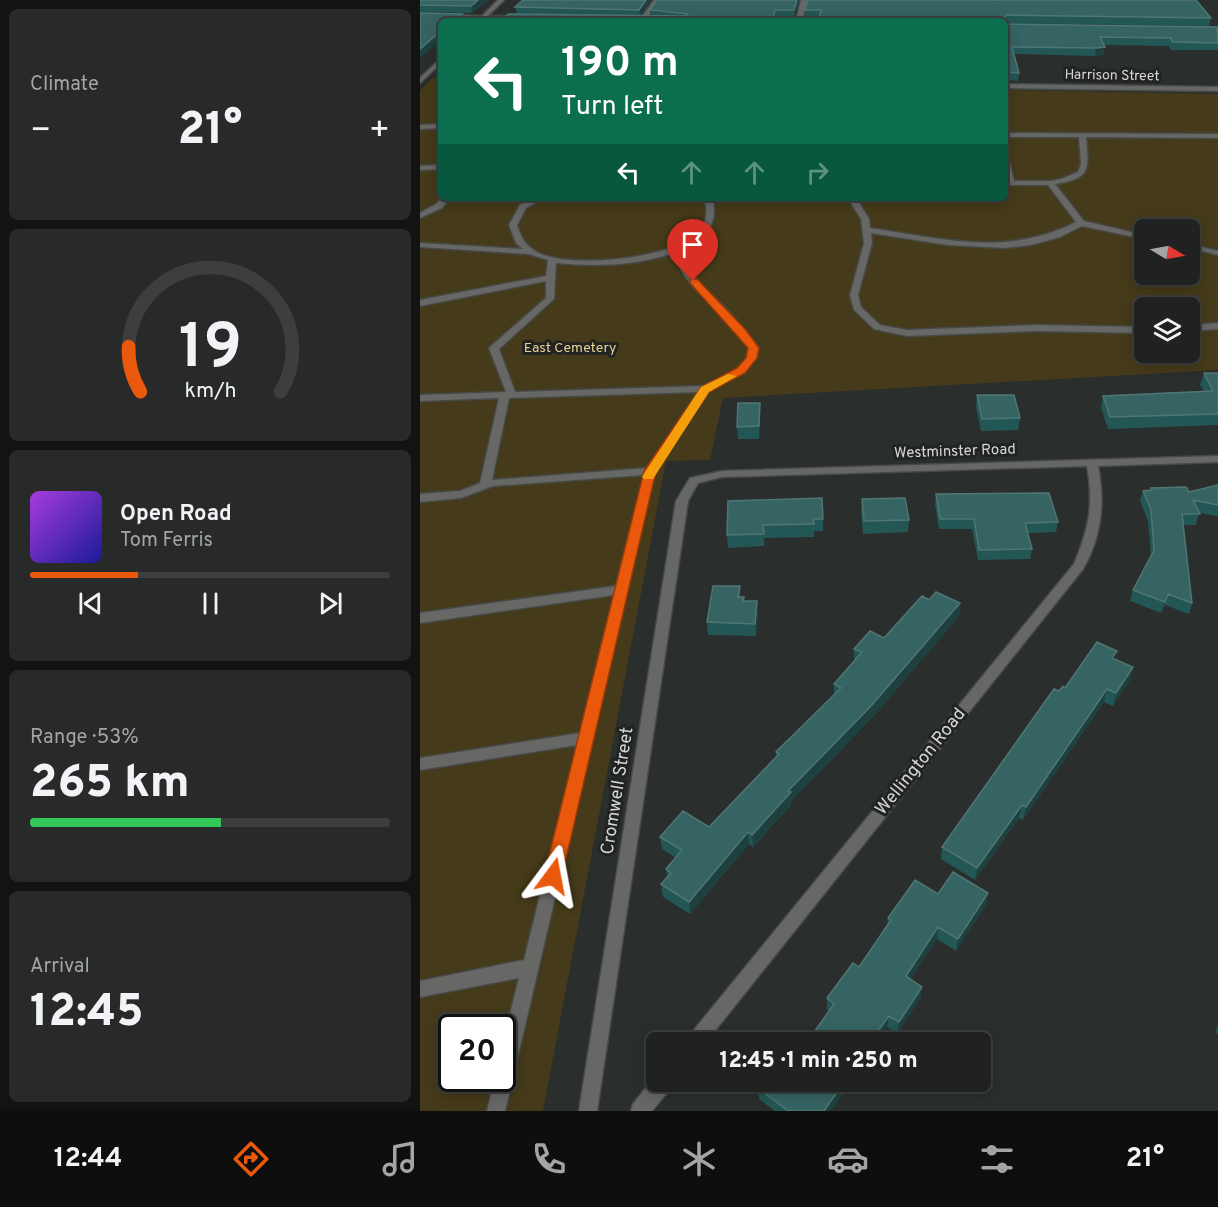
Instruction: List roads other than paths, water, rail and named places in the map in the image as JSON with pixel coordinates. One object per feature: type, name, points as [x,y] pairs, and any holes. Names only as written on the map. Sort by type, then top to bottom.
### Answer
[{"type":"street","points":[[483,18],[501,0]]},
{"type":"street","points":[[644,18],[657,0]]},
{"type":"street","points":[[800,18],[804,0]]},
{"type":"street","points":[[420,16],[461,18]]},
{"type":"street","points":[[420,81],[438,63]]},
{"type":"street","points":[[427,74],[438,75]]},
{"type":"street","name":"Harrison Street","points":[[1008,86],[1218,89]]},
{"type":"street","points":[[420,127],[438,126]]},
{"type":"street","points":[[1008,135],[1218,136]]},
{"type":"street","points":[[1008,183],[1063,182],[1081,173],[1085,164],[1082,136]]},
{"type":"street","points":[[424,168],[438,177]]},
{"type":"street","points":[[1050,183],[1081,223],[1134,235]]},
{"type":"street","points":[[420,216],[439,206],[443,201]]},
{"type":"street","points":[[534,201],[523,207],[513,225],[520,244],[536,253],[569,263],[612,263],[654,256],[683,247],[705,233],[710,214],[708,201]]},
{"type":"street","points":[[854,201],[859,207],[867,230],[867,252],[854,295],[858,308],[877,327],[907,333],[1037,328],[1134,330]]},
{"type":"street","points":[[867,230],[990,244],[1048,239],[1064,234],[1081,223]]},
{"type":"street","points":[[420,245],[536,253]]},
{"type":"street","points":[[420,398],[705,389],[741,371],[752,358],[754,348],[726,314],[693,281],[683,265],[681,254],[683,247]]},
{"type":"street","points":[[1200,248],[1218,253]]},
{"type":"street","points":[[485,486],[508,396],[494,348],[550,299],[552,258]]},
{"type":"street","points":[[420,303],[550,278]]},
{"type":"street","points":[[1200,327],[1218,326]]},
{"type":"street","points":[[496,1111],[650,471],[705,389]]},
{"type":"street","name":"Westminster Road","points":[[694,480],[722,474],[1218,459]]},
{"type":"street","name":"Wellington Road","points":[[703,1032],[1079,566],[1096,526],[1098,492],[1092,463]]},
{"type":"street","points":[[420,498],[461,494],[492,483],[650,471]]},
{"type":"street","name":"Cromwell Street","points":[[588,1111],[682,501],[694,480]]},
{"type":"street","points":[[420,618],[621,590]]},
{"type":"street","points":[[420,764],[586,738]]},
{"type":"street","points":[[420,989],[531,967]]},
{"type":"street","points":[[640,1111],[655,1092]]},
{"type":"park label","name":"East Cemetery","points":[[570,348]]}]
